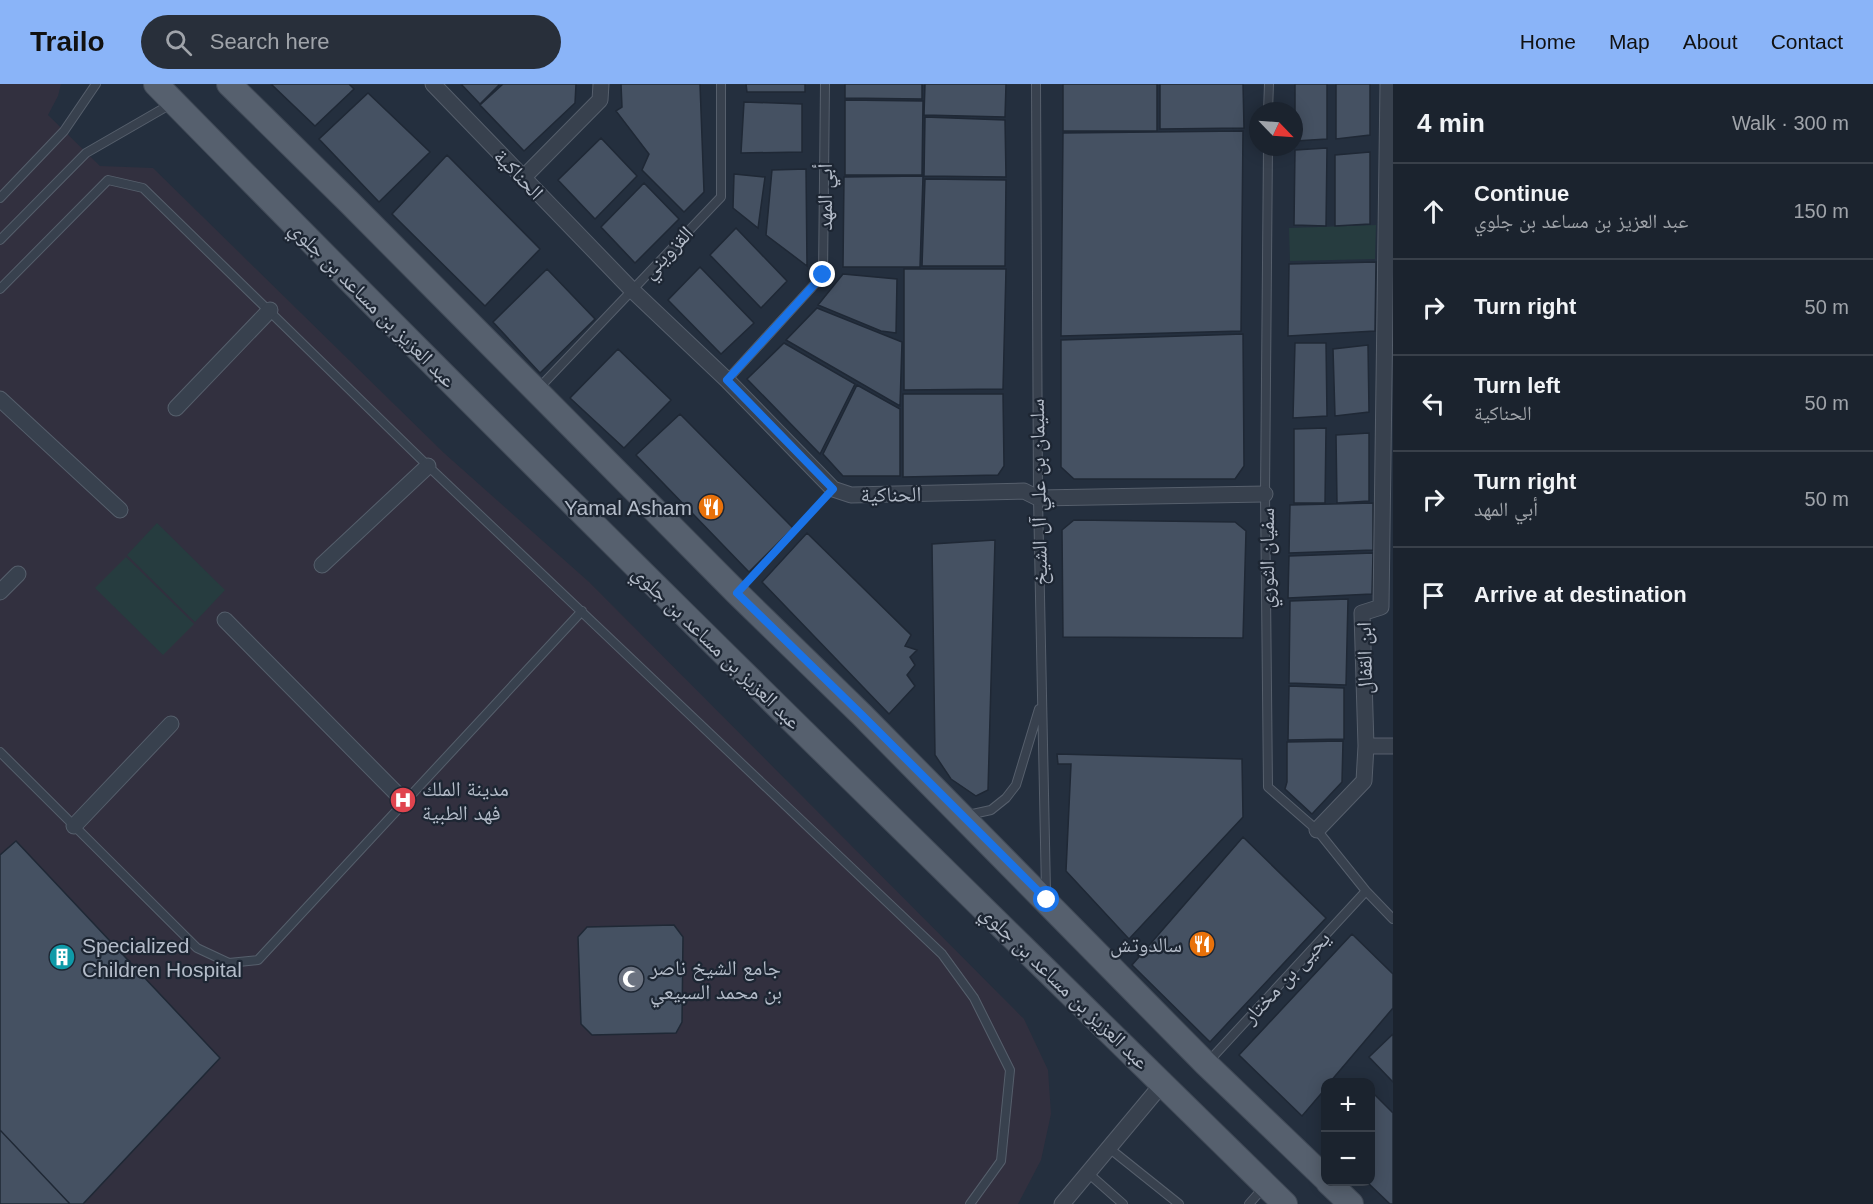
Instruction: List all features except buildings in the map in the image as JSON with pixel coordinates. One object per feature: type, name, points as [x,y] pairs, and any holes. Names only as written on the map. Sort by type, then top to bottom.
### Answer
[{"type":"main road","name":"عبد العزيز بن مساعد بن جلوي","points":[[156,84],[303,235],[662,593],[1285,1204]]},
{"type":"main road","name":"عبد العزيز بن مساعد بن جلوي","points":[[229,84],[1047,900],[1206,1064],[1321,1174]]},
{"type":"main road","name":"عبد العزيز بن مساعد بن جلوي","points":[[1333,1186],[1351,1204]]},
{"type":"street","name":"الحناكية","points":[[433,84],[631,289],[727,380],[833,489],[851,495],[1024,491],[1038,498],[1265,494]]},
{"type":"street","points":[[523,178],[600,100],[601,84]]},
{"type":"street","name":"ابن القفال","points":[[1317,830],[1364,781],[1366,746],[1362,613],[1387,607],[1388,84]]},
{"type":"street","points":[[176,408],[270,310]]},
{"type":"street","points":[[0,399],[120,510]]},
{"type":"street","points":[[322,565],[428,466]]},
{"type":"street","points":[[0,592],[18,574]]},
{"type":"street","points":[[225,620],[405,802]]},
{"type":"street","points":[[74,826],[171,724]]},
{"type":"street","points":[[1366,746],[1393,746]]},
{"type":"street","points":[[1062,1204],[1163,1083]]},
{"type":"lane","points":[[0,198],[64,131],[96,84]]},
{"type":"lane","name":"القزويني","points":[[536,391],[721,197],[721,84]]},
{"type":"lane","name":"أبي المهد","points":[[727,380],[823,275],[825,84]]},
{"type":"lane","name":"سليمان بن علي آل الشيخ","points":[[1036,84],[1038,498],[1047,900]]},
{"type":"lane","points":[[1268,102],[1269,84]]},
{"type":"lane","points":[[0,240],[86,153],[174,102]]},
{"type":"lane","name":"سفيان الثوري","points":[[1268,156],[1265,494],[1268,787],[1317,830],[1366,891],[1393,919]]},
{"type":"lane","points":[[0,289],[108,180],[143,188],[428,466],[942,954],[974,998],[1010,1070],[1001,1161],[970,1204]]},
{"type":"lane","points":[[0,752],[197,948],[229,963],[258,960],[582,611]]},
{"type":"lane","points":[[963,816],[991,810],[1006,798],[1016,785],[1041,702]]},
{"type":"lane","name":"يحيى بن مختار","points":[[1206,1064],[1366,891]]},
{"type":"lane","points":[[1109,1148],[1179,1204]]},
{"type":"lane","points":[[1088,1173],[1123,1204]]},
{"type":"lane","points":[[1249,1204],[1266,1185]]},
{"type":"path","points":[[737,593],[833,489]]},
{"type":"shaded area","name":"مدينة الملك فهد الطبية","points":[[0,84],[61,84],[58,96],[48,115],[100,166],[153,168],[444,453],[589,582],[1024,1019],[1048,1070],[1051,1114],[1041,1160],[1018,1204],[0,1204]]},
{"type":"green space","points":[[1376,225],[1375,259],[1290,261],[1289,228]]},
{"type":"green space","points":[[157,523],[225,590],[195,622],[127,555]]},
{"type":"green space","points":[[126,557],[194,624],[163,655],[95,588]]},
{"type":"place","name":"Yamal Asham","points":[[711,507]]},
{"type":"place","name":"مدينة الملك فهد الطبية","points":[[403,800]]},
{"type":"place","name":"سالدوتش","points":[[1202,944]]},
{"type":"place","name":"Specialized Children Hospital","points":[[62,957]]},
{"type":"place","name":"جامع الشيخ ناصر بن محمد السبيعي","points":[[631,979]]},
{"type":"route","points":[[823,275],[727,380],[833,489],[737,593],[1047,900]]}]
